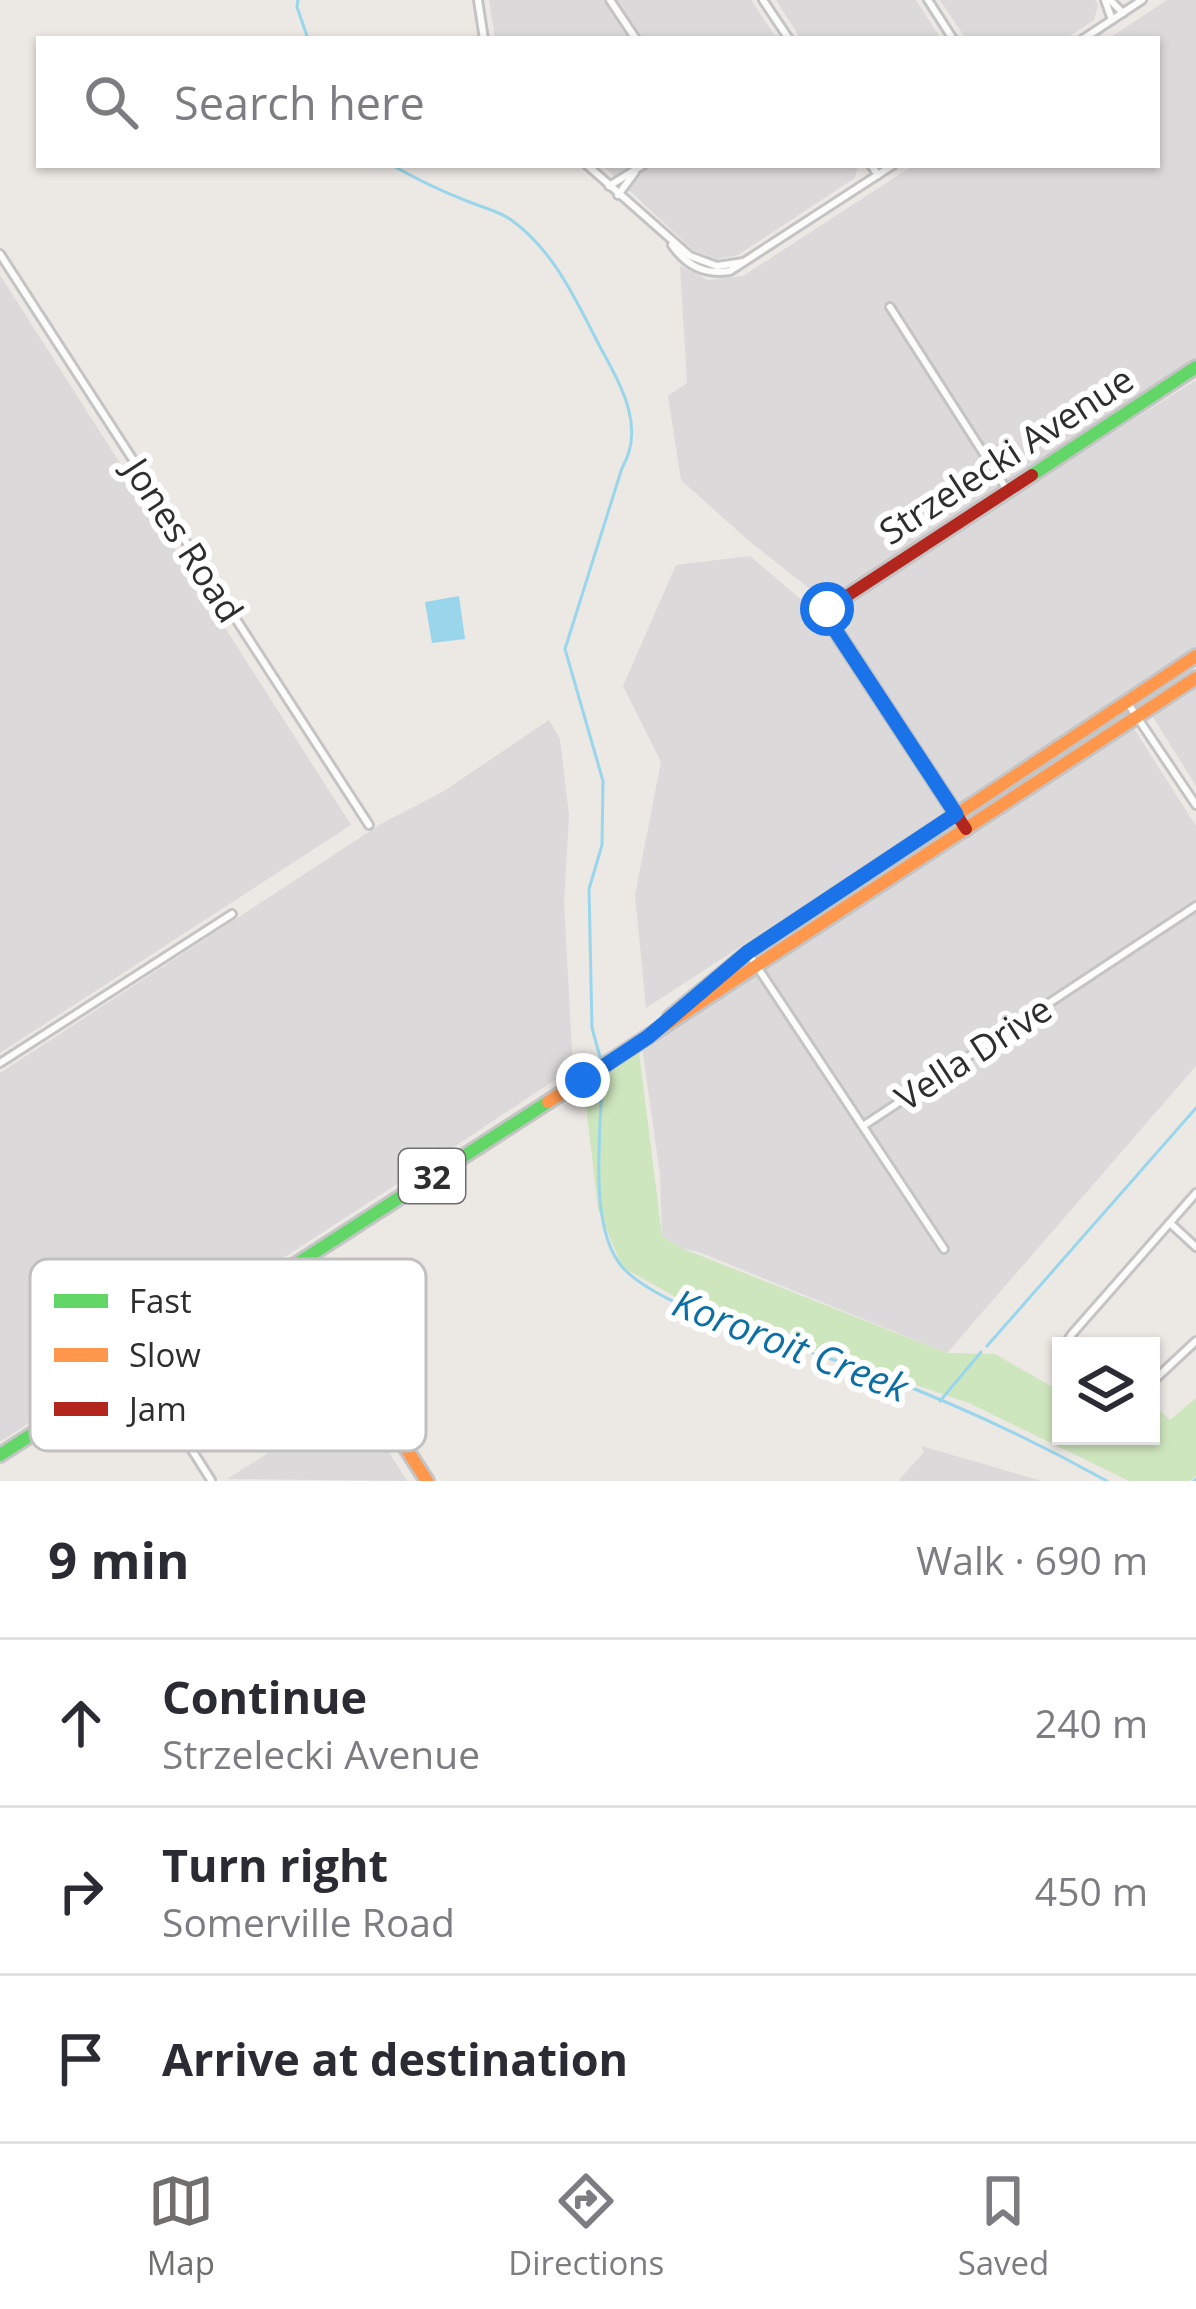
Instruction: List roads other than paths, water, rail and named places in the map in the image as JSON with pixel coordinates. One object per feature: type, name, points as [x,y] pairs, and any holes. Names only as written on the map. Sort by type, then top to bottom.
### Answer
[{"type":"main road","name":"Strzelecki Avenue","points":[[966,829],[826,613],[829,606],[1196,367]]},
{"type":"main road","name":"32","points":[[648,1037],[748,952],[1196,656]]},
{"type":"main road","name":"32","points":[[306,1259],[1196,678]]},
{"type":"main road","points":[[0,1454],[30,1435]]},
{"type":"main road","points":[[408,1451],[427,1481]]},
{"type":"street","points":[[478,0],[484,36]]},
{"type":"street","points":[[610,0],[634,36]]},
{"type":"street","points":[[764,0],[787,36]]},
{"type":"street","points":[[928,0],[951,36]]},
{"type":"street","points":[[1107,0],[1123,13]]},
{"type":"street","points":[[1107,0],[1112,20]]},
{"type":"street","points":[[1088,36],[1142,0]]},
{"type":"street","points":[[590,168],[672,244],[709,265],[748,261],[888,168]]},
{"type":"street","points":[[609,186],[638,168]]},
{"type":"street","points":[[618,195],[639,168]]},
{"type":"street","points":[[873,168],[878,175]]},
{"type":"street","name":"Jones Road","points":[[0,254],[369,825]]},
{"type":"street","points":[[890,307],[1007,490]]},
{"type":"street","points":[[1127,702],[1196,806]]},
{"type":"street","name":"Vella Drive","points":[[748,952],[863,1126],[1196,906]]},
{"type":"street","points":[[0,1063],[232,914]]},
{"type":"street","points":[[863,1126],[944,1249]]},
{"type":"street","points":[[1070,1337],[1196,1193]]},
{"type":"street","points":[[1170,1223],[1196,1247]]},
{"type":"street","points":[[1160,1374],[1196,1341]]},
{"type":"street","points":[[193,1451],[211,1480]]},
{"type":"water","points":[[459,596],[465,639],[432,643],[425,602]]},
{"type":"waterway","name":"Kororoit Creek","points":[[298,0],[307,36]]},
{"type":"waterway","name":"Kororoit Creek","points":[[398,168],[505,216],[538,244],[579,305],[620,385],[630,418],[629,451],[565,649],[603,781],[602,845],[589,889],[592,1028],[602,1064]]},
{"type":"waterway","name":"Kororoit Creek","points":[[602,1074],[600,1203],[605,1229],[624,1269],[645,1286],[708,1317],[941,1400],[1107,1481]]},
{"type":"waterway","points":[[987,1346],[1196,1108]]},
{"type":"waterway","points":[[940,1401],[981,1352]]}]
